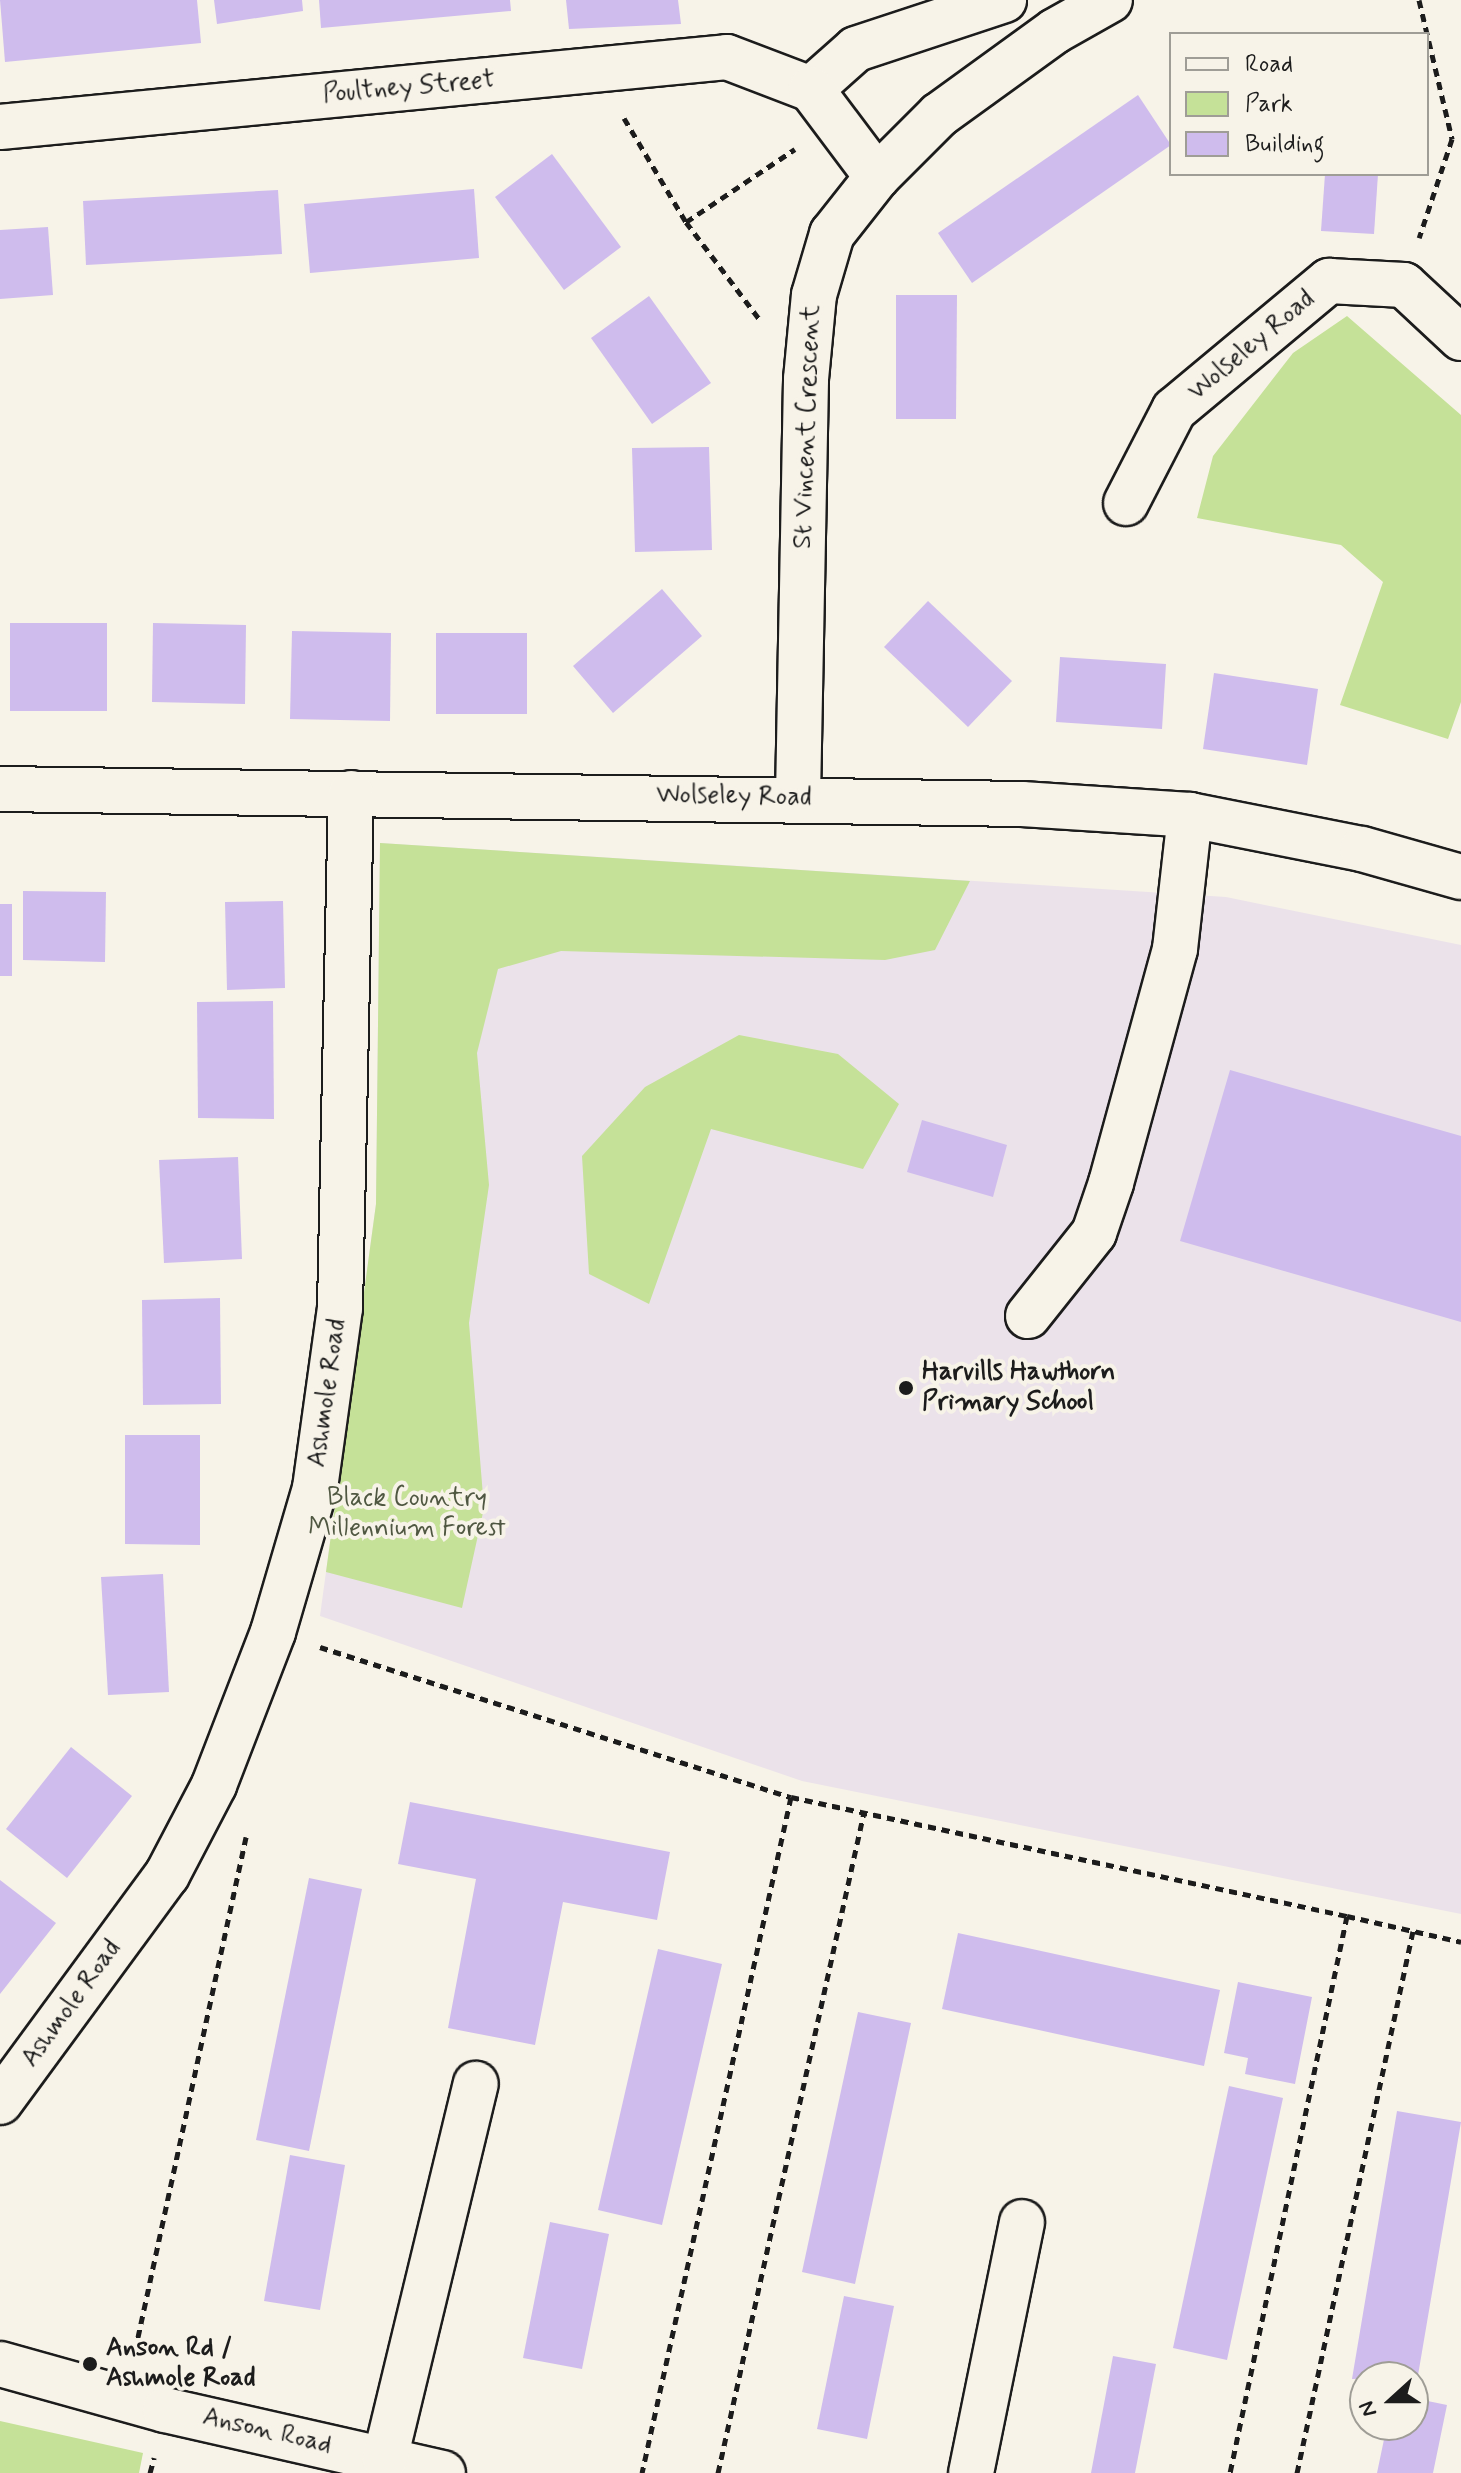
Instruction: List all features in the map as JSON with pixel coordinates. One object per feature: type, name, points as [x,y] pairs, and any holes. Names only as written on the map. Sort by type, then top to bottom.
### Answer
[{"type":"street","points":[[877,177],[824,105],[856,49],[1004,0]]},
{"type":"street","name":"St Vincent Crescent","points":[[798,797],[806,379],[814,295],[832,234],[877,177],[939,115],[1055,31],[1110,0]]},
{"type":"street","name":"Poultney Street","points":[[0,127],[727,57],[824,105]]},
{"type":"street","name":"Wolseley Road","points":[[1126,503],[1174,410],[1329,281],[1404,285]]},
{"type":"street","points":[[1404,285],[1461,338]]},
{"type":"street","name":"Wolseley Road","points":[[0,789],[798,797],[1190,815],[1362,849],[1461,877]]},
{"type":"street","name":"Ashmole Road","points":[[0,2102],[167,1875],[214,1785],[273,1632],[315,1488],[340,1308],[351,793]]},
{"type":"street","points":[[1028,1316],[1094,1233],[1111,1183],[1175,949],[1190,815]]},
{"type":"street","points":[[385,2459],[476,2084]]},
{"type":"street","points":[[971,2473],[1022,2222]]},
{"type":"street","name":"Anson Road","points":[[0,2364],[125,2399],[443,2473]]},
{"type":"path","points":[[1419,0],[1427,32]]},
{"type":"path","points":[[1404,285],[1452,139],[1429,42]]},
{"type":"path","points":[[596,70],[686,222],[806,379]]},
{"type":"path","points":[[686,222],[824,105]]},
{"type":"path","points":[[273,1632],[791,1797],[1461,1942]]},
{"type":"path","points":[[125,2399],[247,1836],[214,1785]]},
{"type":"path","points":[[642,2473],[791,1797]]},
{"type":"path","points":[[718,2473],[864,1812]]},
{"type":"path","points":[[1230,2473],[1347,1916]]},
{"type":"path","points":[[1297,2473],[1413,1931]]},
{"type":"shaded area","name":"Harvills Hawthorn Primary School","points":[[380,843],[1226,897],[1461,945],[1461,1914],[802,1781],[320,1616],[376,1204]]},
{"type":"green space","points":[[1347,316],[1461,415],[1461,702],[1448,739],[1340,705],[1383,582],[1341,545],[1197,518],[1213,456],[1293,353]]},
{"type":"green space","name":"Black Country Millennium Forest","points":[[380,843],[970,881],[935,950],[885,960],[561,951],[498,969],[477,1053],[489,1185],[469,1323],[484,1508],[462,1608],[326,1572],[376,1204]]},
{"type":"green space","points":[[739,1035],[838,1054],[899,1104],[863,1169],[711,1129],[649,1304],[589,1274],[582,1156],[645,1087]]},
{"type":"green space","points":[[0,2421],[143,2453],[139,2473],[0,2473]]},
{"type":"building","points":[[0,0],[197,0],[201,43],[5,62]]},
{"type":"building","points":[[214,0],[302,0],[303,11],[217,24]]},
{"type":"building","points":[[319,0],[510,0],[511,11],[321,28]]},
{"type":"building","points":[[566,0],[678,0],[681,24],[569,29]]},
{"type":"building","points":[[1138,95],[1169,142],[1169,146],[972,283],[938,233]]},
{"type":"building","points":[[552,154],[621,247],[564,290],[495,197]]},
{"type":"building","points":[[1325,176],[1378,176],[1374,234],[1321,231]]},
{"type":"building","points":[[474,189],[479,258],[310,273],[304,204]]},
{"type":"building","points":[[278,190],[282,254],[86,265],[83,201]]},
{"type":"building","points":[[48,227],[53,295],[0,299],[0,230]]},
{"type":"building","points":[[896,295],[957,295],[956,419],[896,419]]},
{"type":"building","points":[[649,296],[711,383],[652,424],[591,338]]},
{"type":"building","points":[[709,447],[712,550],[635,552],[632,448]]},
{"type":"building","points":[[662,589],[702,636],[613,713],[573,666]]},
{"type":"building","points":[[928,601],[1012,681],[968,727],[884,647]]},
{"type":"building","points":[[10,623],[107,623],[107,711],[10,711]]},
{"type":"building","points":[[153,623],[246,625],[245,704],[152,702]]},
{"type":"building","points":[[292,631],[391,633],[390,721],[290,719]]},
{"type":"building","points":[[436,633],[527,633],[527,714],[436,714]]},
{"type":"building","points":[[1060,657],[1166,664],[1162,729],[1056,722]]},
{"type":"building","points":[[1214,673],[1318,689],[1307,765],[1203,749]]},
{"type":"building","points":[[23,891],[106,892],[105,962],[23,960]]},
{"type":"building","points":[[283,901],[285,988],[227,990],[225,902]]},
{"type":"building","points":[[0,904],[12,904],[12,976],[0,976]]},
{"type":"building","points":[[273,1001],[274,1119],[198,1118],[197,1002]]},
{"type":"building","points":[[1230,1070],[1461,1136],[1461,1322],[1180,1241]]},
{"type":"building","points":[[922,1120],[1007,1145],[993,1197],[907,1172]]},
{"type":"building","points":[[238,1157],[242,1259],[164,1263],[159,1160]]},
{"type":"building","points":[[220,1298],[221,1404],[143,1405],[142,1300]]},
{"type":"building","points":[[125,1435],[200,1435],[200,1545],[125,1544]]},
{"type":"building","points":[[163,1574],[169,1692],[108,1695],[101,1577]]},
{"type":"building","points":[[71,1747],[132,1796],[67,1878],[6,1829]]},
{"type":"building","points":[[410,1802],[670,1852],[657,1920],[563,1902],[535,2045],[448,2028],[476,1879],[398,1864]]},
{"type":"building","points":[[309,1878],[362,1889],[309,2151],[256,2140]]},
{"type":"building","points":[[0,1880],[56,1923],[0,1994]]},
{"type":"building","points":[[958,1933],[1220,1990],[1204,2066],[942,2009]]},
{"type":"building","points":[[658,1949],[722,1964],[662,2225],[598,2210]]},
{"type":"building","points":[[1238,1982],[1312,1997],[1295,2084],[1245,2074],[1248,2058],[1224,2053]]},
{"type":"building","points":[[858,2012],[911,2023],[855,2284],[802,2272]]},
{"type":"building","points":[[1229,2086],[1283,2098],[1227,2360],[1173,2348]]},
{"type":"building","points":[[1397,2111],[1461,2122],[1420,2361],[1355,2361]]},
{"type":"building","points":[[290,2155],[345,2165],[320,2310],[264,2301]]},
{"type":"building","points":[[550,2222],[609,2234],[582,2369],[523,2358]]},
{"type":"building","points":[[844,2296],[894,2306],[867,2439],[817,2429]]},
{"type":"building","points":[[1113,2356],[1156,2364],[1135,2473],[1091,2473]]},
{"type":"building","points":[[1429,2401],[1447,2405],[1433,2473],[1377,2473],[1384,2441],[1429,2441]]},
{"type":"place","name":"Harvills Hawthorn Primary School","points":[[906,1388]]},
{"type":"place","name":"Anson Rd / Ashmole Road","points":[[90,2364]]}]
